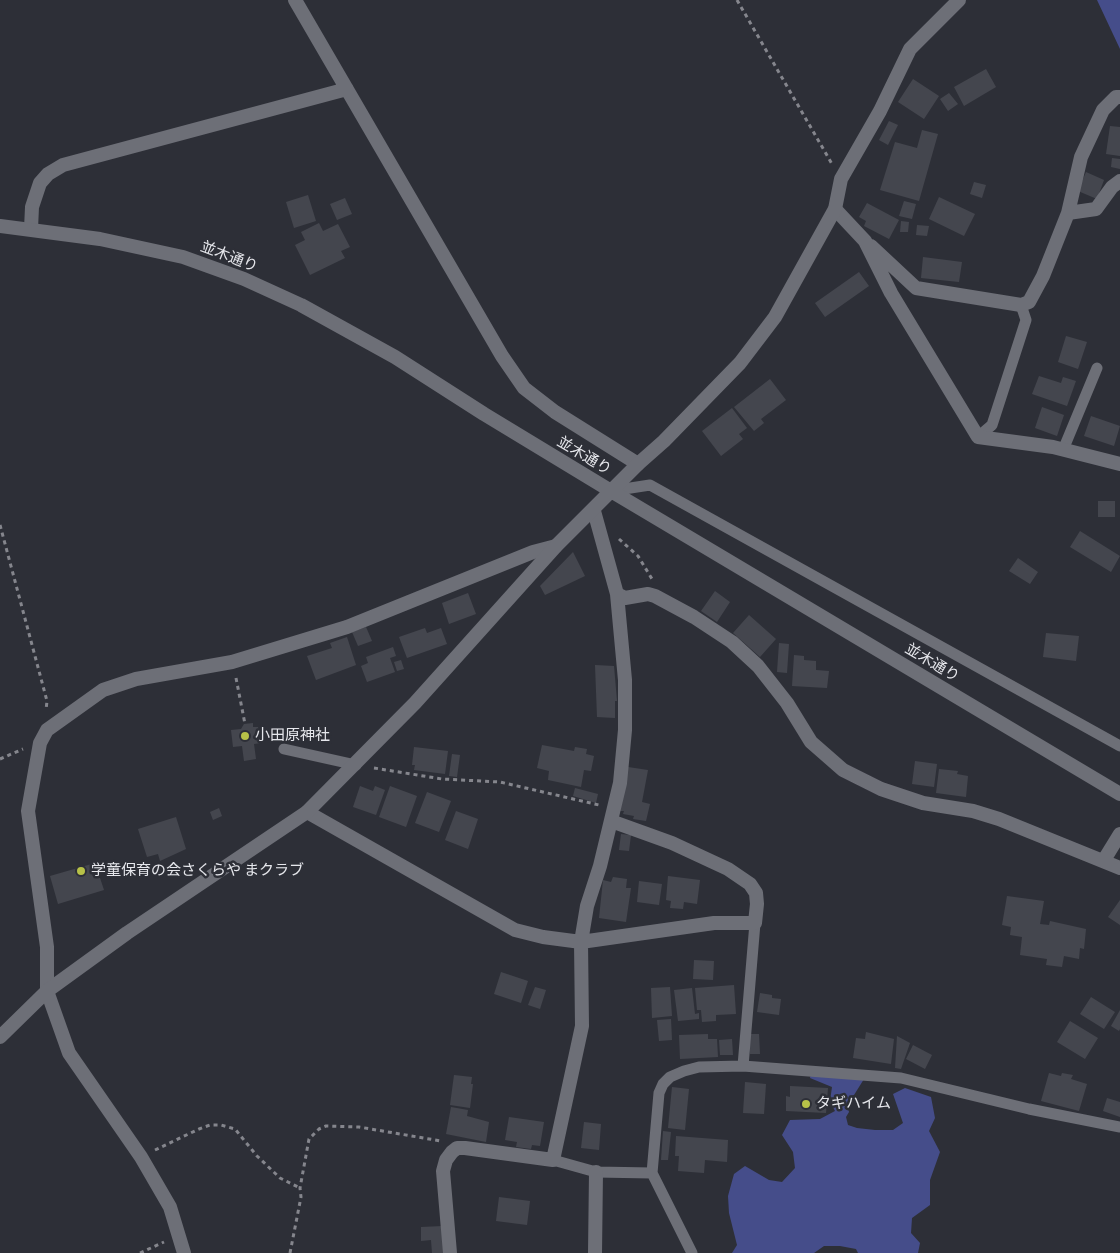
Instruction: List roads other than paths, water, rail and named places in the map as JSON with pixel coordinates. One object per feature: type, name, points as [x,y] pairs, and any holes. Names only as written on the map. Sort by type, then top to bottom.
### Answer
[{"type":"street","points":[[295,0],[502,356],[524,388],[555,412],[638,464]]},
{"type":"street","points":[[0,1037],[47,991],[127,933],[307,812],[356,765],[556,546],[594,511],[638,464],[664,441],[740,362],[775,317],[835,209],[841,179],[880,111],[910,49],[960,0]]},
{"type":"street","points":[[31,229],[32,207],[40,183],[48,174],[64,165],[347,89]]},
{"type":"street","points":[[835,209],[865,241],[916,288],[1022,305],[1029,302],[1043,276],[1068,213],[1081,157],[1103,110],[1116,97],[1120,97]]},
{"type":"street","points":[[1068,213],[1096,209],[1112,187],[1120,181]]},
{"type":"street","name":"並木通り","points":[[0,226],[100,239],[183,257],[244,279],[301,305],[395,357],[484,414],[611,491],[1120,794]]},
{"type":"street","points":[[865,241],[891,293],[978,437],[1063,450],[1120,464]]},
{"type":"street","points":[[450,1253],[443,1171],[446,1160],[457,1148],[465,1148],[553,1160],[582,1026],[580,942],[587,906],[613,815],[625,730],[625,680],[617,594],[594,511]]},
{"type":"street","points":[[184,1253],[170,1207],[141,1157],[69,1053],[47,991],[47,947],[28,811],[40,743],[47,730],[103,690],[136,679],[232,662],[347,627],[533,552],[556,546]]},
{"type":"street","points":[[617,594],[625,598],[648,594],[655,596],[732,642],[758,666],[786,703],[811,742],[842,770],[890,791],[923,802],[973,811],[999,819],[1120,868]]},
{"type":"street","points":[[307,812],[515,930],[544,937],[580,942],[714,923],[755,923],[758,904],[756,893],[750,884],[728,870],[613,815]]},
{"type":"street","points":[[1104,860],[1120,834]]},
{"type":"street","points":[[596,1172],[596,1253]]},
{"type":"lane","points":[[978,437],[992,425],[1026,320],[1022,305]]},
{"type":"lane","points":[[1063,450],[1097,368]]},
{"type":"lane","points":[[611,491],[650,484],[1120,746]]},
{"type":"lane","points":[[284,750],[356,765]]},
{"type":"lane","points":[[743,1066],[755,923]]},
{"type":"lane","points":[[692,1253],[652,1173],[659,1093],[663,1084],[670,1077],[684,1071],[700,1067],[743,1066],[902,1078],[1030,1109],[1120,1127]]},
{"type":"lane","points":[[553,1160],[596,1172],[652,1173]]},
{"type":"place","name":"小田原神社","points":[[245,736]]},
{"type":"place","name":"学童保育の会さくらや まクラブ","points":[[81,871]]},
{"type":"place","name":"タギハイム","points":[[806,1104]]}]
